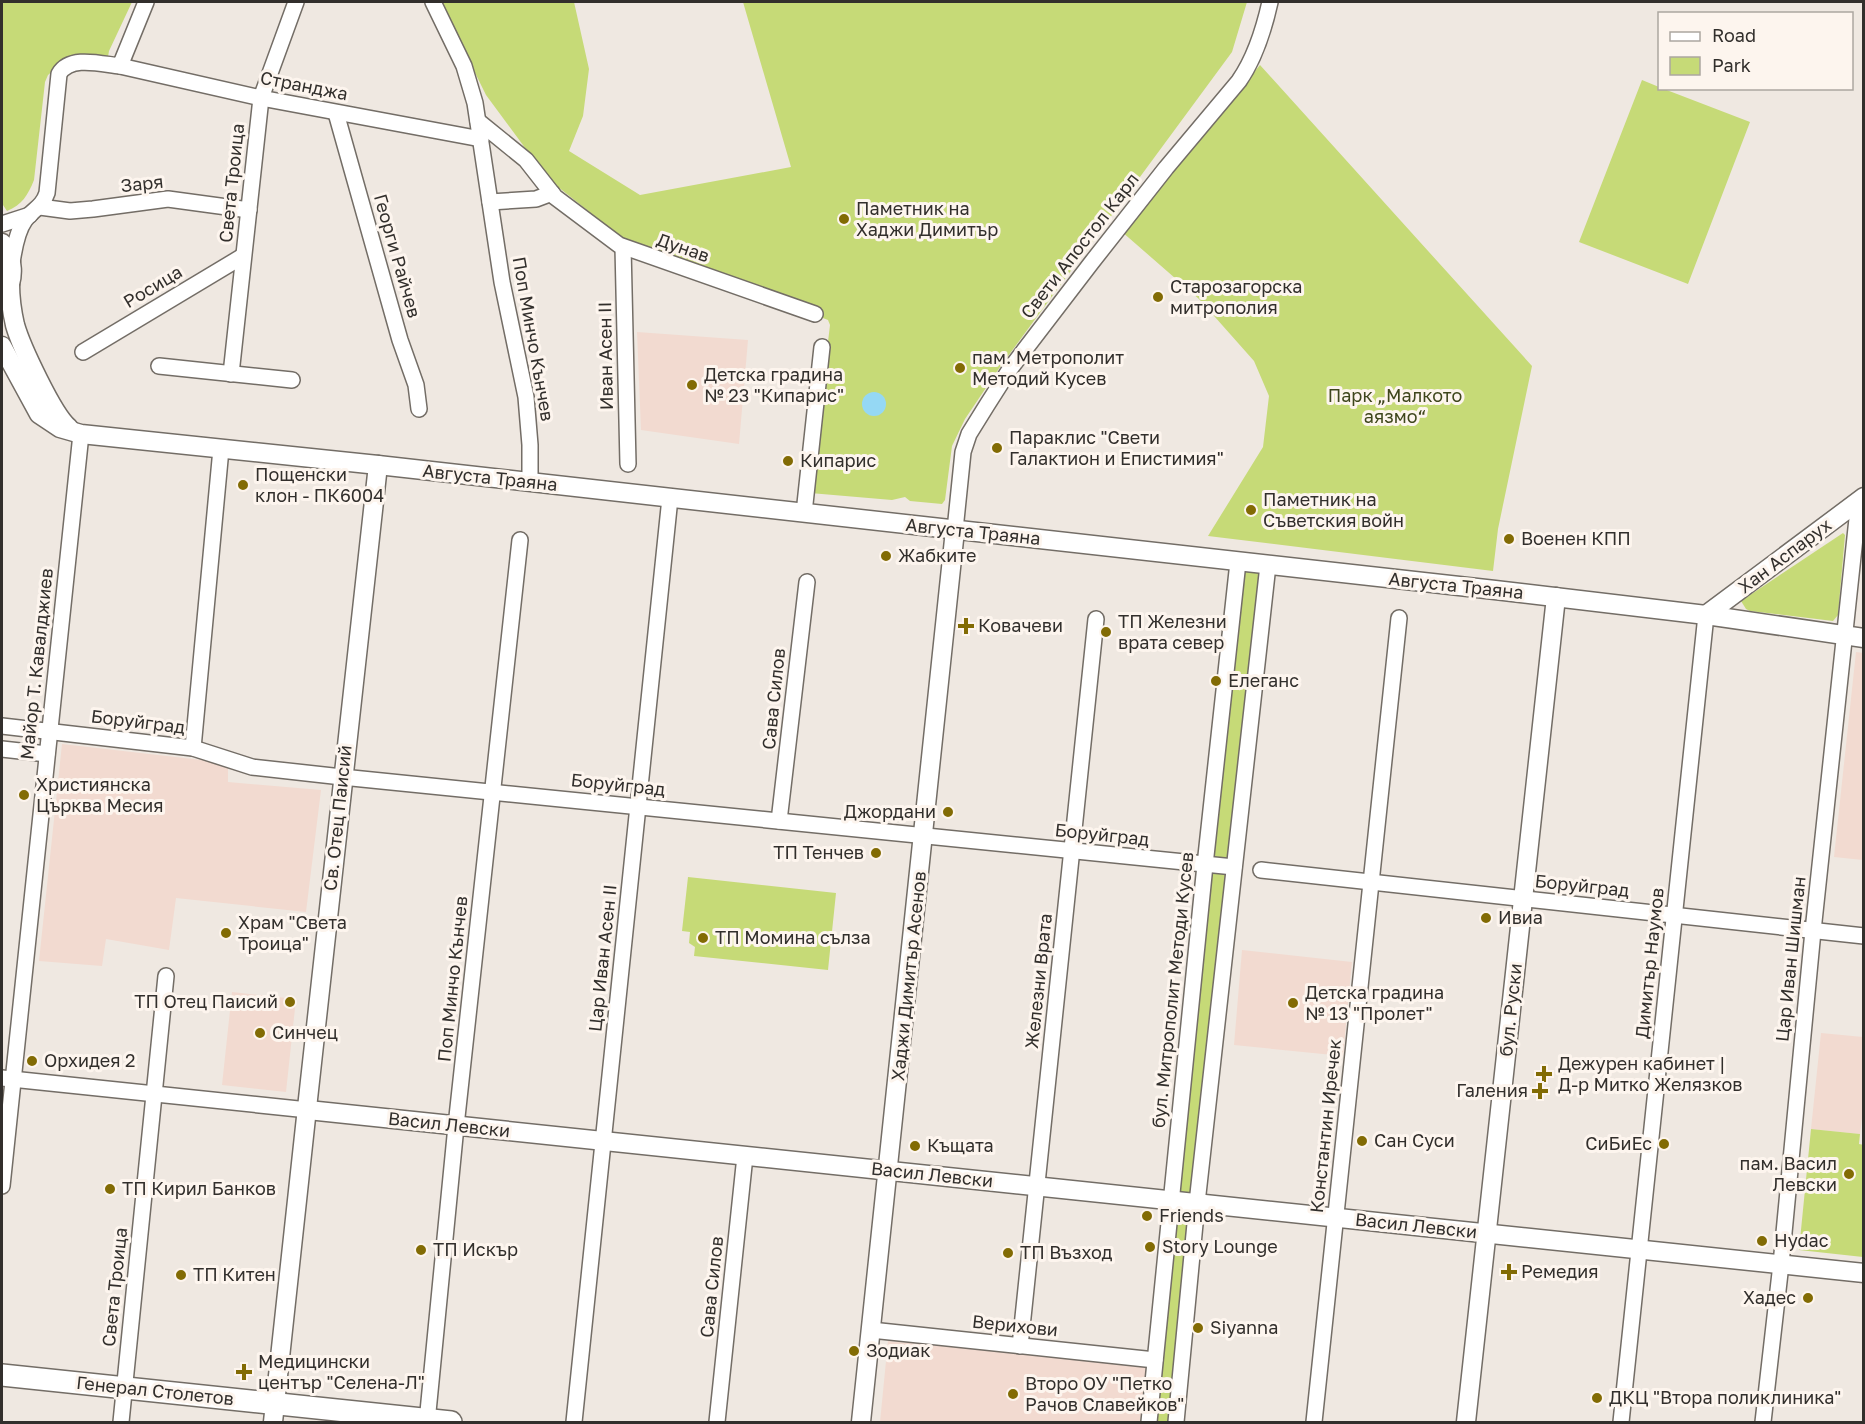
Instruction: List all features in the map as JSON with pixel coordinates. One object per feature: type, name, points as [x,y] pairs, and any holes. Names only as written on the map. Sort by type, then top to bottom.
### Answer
[{"type":"main road","name":"Генерал Столетов","points":[[2,1375],[125,1388],[274,1413],[451,1422]]},
{"type":"street","points":[[120,66],[146,2]]},
{"type":"street","name":"Света Троица","points":[[231,374],[261,98],[296,2]]},
{"type":"street","points":[[434,2],[464,66],[475,103],[490,202],[536,200],[552,194]]},
{"type":"street","name":"Свети Апостол Карл","points":[[956,530],[961,466],[969,434],[1010,369],[1166,168],[1243,76],[1260,37],[1270,2]]},
{"type":"street","name":"Странджа","points":[[35,211],[46,199],[49,186],[57,81],[60,72],[69,64],[80,62],[120,66],[261,98],[481,139]]},
{"type":"street","name":"Георги Райчев","points":[[336,113],[400,340],[416,386],[419,409]]},
{"type":"street","name":"Дунав","points":[[478,121],[526,160],[552,194],[623,248],[815,314]]},
{"type":"street","name":"Заря","points":[[35,211],[93,209],[168,199],[249,210]]},
{"type":"street","name":"Поп Минчо Кънчев","points":[[490,202],[502,282],[527,404],[530,482]]},
{"type":"street","points":[[2,224],[35,211]]},
{"type":"street","points":[[35,211],[24,221],[19,234],[6,291],[22,342],[57,414],[67,427],[81,434]]},
{"type":"street","points":[[2,243],[12,263]]},
{"type":"street","name":"Иван Асен ІІ","points":[[623,248],[628,464]]},
{"type":"street","name":"Росица","points":[[83,352],[243,256]]},
{"type":"street","name":"Августа Траяна","points":[[2,345],[39,414],[60,428],[81,434],[378,465],[1556,597],[1706,615],[1863,638]]},
{"type":"street","points":[[804,513],[822,347]]},
{"type":"street","points":[[159,366],[292,380]]},
{"type":"street","name":"Майор Т. Кавалджиев","points":[[2,1186],[7,1079],[50,731],[81,434]]},
{"type":"street","points":[[193,748],[221,449]]},
{"type":"street","name":"Св. Отец Паисий","points":[[274,1413],[378,465]]},
{"type":"street","name":"Цар Иван Асен II","points":[[574,1422],[670,498]]},
{"type":"street","name":"Хан Аспарух","points":[[1706,615],[1861,498]]},
{"type":"street","name":"Цар Иван Шишман","points":[[1763,1422],[1781,1264],[1813,931],[1861,498]]},
{"type":"street","name":"Хаджи Димитър Асенов","points":[[861,1422],[956,530]]},
{"type":"street","name":"Поп Минчо Кънчев","points":[[427,1421],[456,1126],[520,540]]},
{"type":"street","name":"бул. Митрополит Методи Кусев","points":[[1149,1422],[1238,561]]},
{"type":"street","points":[[1176,1422],[1197,1203],[1268,565]]},
{"type":"street","name":"Сава Силов","points":[[780,821],[807,582]]},
{"type":"street","name":"бул. Руски","points":[[1466,1422],[1556,597]]},
{"type":"street","name":"Димитър Наумов","points":[[1621,1422],[1706,615]]},
{"type":"street","name":"Константин Иречек","points":[[1314,1422],[1399,618]]},
{"type":"street","name":"Железни Врата","points":[[1020,1346],[1096,619]]},
{"type":"street","name":"Боруйград","points":[[2,726],[193,748],[252,767],[1234,867]]},
{"type":"street","points":[[2,749],[47,754]]},
{"type":"street","name":"Боруйград","points":[[1261,870],[1863,936]]},
{"type":"street","name":"Света Троица","points":[[122,1422],[166,976]]},
{"type":"street","name":"Васил Левски","points":[[7,1079],[1863,1273]]},
{"type":"street","name":"Сава Силов","points":[[717,1422],[745,1156]]},
{"type":"street","name":"Верихови","points":[[871,1330],[1155,1360]]},
{"type":"shaded area","name":"Детска градина № 23 \"Кипарис\"","points":[[637,332],[748,340],[739,444],[641,430]]},
{"type":"shaded area","points":[[1856,652],[1864,653],[1863,860],[1834,857]]},
{"type":"shaded area","points":[[62,744],[228,763],[228,782],[321,790],[306,912],[176,898],[169,950],[106,939],[102,966],[39,961]]},
{"type":"shaded area","name":"Детска градина № 13 \"Пролет\"","points":[[1242,950],[1352,962],[1343,1056],[1234,1045]]},
{"type":"shaded area","name":"Синчец","points":[[232,992],[296,999],[286,1092],[222,1085]]},
{"type":"shaded area","points":[[1821,1033],[1863,1037],[1864,1117],[1860,1134],[1811,1129]]},
{"type":"shaded area","name":"Второ ОУ \"Петко Рачов Славейков\"","points":[[888,1341],[1146,1365],[1140,1422],[880,1422]]},
{"type":"green space","points":[[2,2],[132,2],[109,51],[107,63],[61,64],[48,75],[45,82],[34,180],[24,199],[7,211],[2,205]]},
{"type":"green space","points":[[440,2],[574,2],[589,69],[583,116],[569,151],[640,195],[791,167],[743,2],[1247,2],[1232,52],[1000,367],[965,419],[952,446],[945,500],[942,504],[910,501],[905,497],[892,500],[810,493],[830,325],[828,320],[626,241],[548,179],[486,95]]},
{"type":"green space","name":"Парк „Малкото аязмо“","points":[[1260,65],[1532,366],[1498,529],[1493,571],[1208,536],[1263,447],[1269,396],[1254,361],[1199,299],[1121,231]]},
{"type":"green space","points":[[1642,80],[1658,87],[1658,90],[1667,90],[1750,122],[1688,284],[1579,242]]},
{"type":"green space","points":[[1843,533],[1845,535],[1838,615],[1833,621],[1746,609],[1741,601]]},
{"type":"green space","points":[[1238,562],[1268,565],[1176,1422],[1149,1422]]},
{"type":"green space","points":[[688,877],[836,893],[828,970],[694,956],[695,947],[689,943],[690,932],[682,931]]},
{"type":"green space","points":[[1811,1129],[1860,1134],[1859,1144],[1864,1145],[1863,1257],[1799,1250]]},
{"type":"water","points":[[874,392],[882,396],[886,404],[882,412],[874,416],[866,412],[862,404],[866,396]]},
{"type":"place","name":"Паметник на Хаджи Димитър","points":[[844,219]]},
{"type":"place","name":"Старозагорска митрополия","points":[[1158,297]]},
{"type":"place","name":"пам. Метрополит Методий Кусев","points":[[960,368]]},
{"type":"place","name":"Детска градина № 23 \"Кипарис\"","points":[[692,385]]},
{"type":"place","name":"Параклис \"Свети Галактион и Епистимия\"","points":[[997,448]]},
{"type":"place","name":"Кипарис","points":[[788,461]]},
{"type":"place","name":"Пощенски клон - ПК6004","points":[[243,485]]},
{"type":"place","name":"Паметник на Съветския войн","points":[[1251,510]]},
{"type":"place","name":"Военен КПП","points":[[1509,539]]},
{"type":"place","name":"Жабките","points":[[886,556]]},
{"type":"place","name":"Ковачеви","points":[[966,626]]},
{"type":"place","name":"ТП Железни врата север","points":[[1106,632]]},
{"type":"place","name":"Елеганс","points":[[1216,681]]},
{"type":"place","name":"Християнска Църква Месия","points":[[24,795]]},
{"type":"place","name":"Джордани","points":[[948,812]]},
{"type":"place","name":"ТП Тенчев","points":[[876,853]]},
{"type":"place","name":"Ивиа","points":[[1486,918]]},
{"type":"place","name":"Храм \"Света Троица\"","points":[[226,933]]},
{"type":"place","name":"ТП Момина сълза","points":[[703,938]]},
{"type":"place","name":"ТП Отец Паисий","points":[[290,1002]]},
{"type":"place","name":"Детска градина № 13 \"Пролет\"","points":[[1293,1003]]},
{"type":"place","name":"Синчец","points":[[260,1033]]},
{"type":"place","name":"Орхидея 2","points":[[32,1061]]},
{"type":"place","name":"Дежурен кабинет | Д-р Митко Желязков","points":[[1544,1074]]},
{"type":"place","name":"Галения","points":[[1540,1091]]},
{"type":"place","name":"Сан Суси","points":[[1362,1141]]},
{"type":"place","name":"СиБиЕс","points":[[1664,1144]]},
{"type":"place","name":"Къщата","points":[[915,1146]]},
{"type":"place","name":"пам. Васил Левски","points":[[1849,1174]]},
{"type":"place","name":"ТП Кирил Банков","points":[[110,1189]]},
{"type":"place","name":"Friends","points":[[1147,1216]]},
{"type":"place","name":"Hydac","points":[[1762,1241]]},
{"type":"place","name":"Story Lounge","points":[[1150,1247]]},
{"type":"place","name":"ТП Искър","points":[[421,1250]]},
{"type":"place","name":"ТП Възход","points":[[1008,1253]]},
{"type":"place","name":"Ремедия","points":[[1509,1272]]},
{"type":"place","name":"ТП Китен","points":[[181,1275]]},
{"type":"place","name":"Хадес","points":[[1808,1298]]},
{"type":"place","name":"Siyanna","points":[[1198,1328]]},
{"type":"place","name":"Зодиак","points":[[854,1351]]},
{"type":"place","name":"Медицински център \"Селена-Л\"","points":[[244,1372]]},
{"type":"place","name":"Второ ОУ \"Петко Рачов Славейков\"","points":[[1013,1394]]},
{"type":"place","name":"ДКЦ \"Втора поликлиника\"","points":[[1597,1398]]}]
